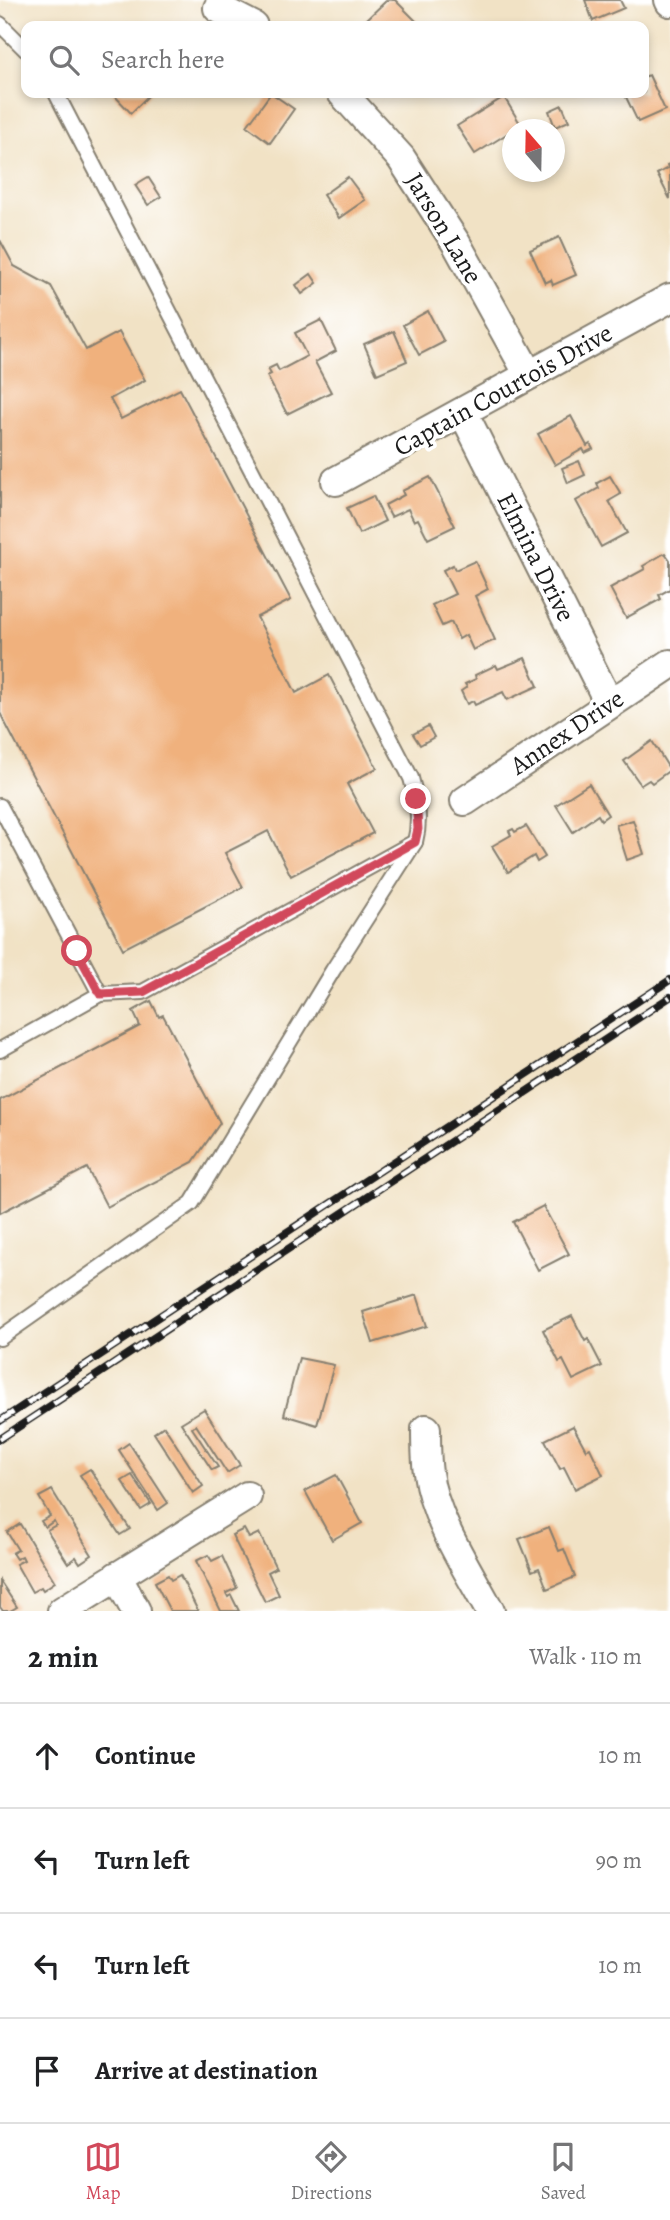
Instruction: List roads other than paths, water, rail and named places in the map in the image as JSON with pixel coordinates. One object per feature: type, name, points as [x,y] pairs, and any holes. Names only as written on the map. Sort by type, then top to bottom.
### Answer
[{"type":"street","points":[[218,8],[243,21]]},
{"type":"street","name":"Jarson Lane","points":[[347,98],[401,158],[456,243],[529,375]]},
{"type":"street","name":"Captain Courtois Drive","points":[[336,481],[670,298]]},
{"type":"street","name":"Elmina Drive","points":[[463,412],[609,703]]},
{"type":"street","name":"Annex Drive","points":[[465,801],[670,664]]},
{"type":"street","points":[[426,1429],[428,1475],[434,1497],[443,1521],[490,1611]]},
{"type":"street","points":[[62,1611],[247,1496]]},
{"type":"street","points":[[117,1576],[135,1611]]},
{"type":"lane","points":[[0,24],[21,45]]},
{"type":"lane","points":[[0,1338],[192,1203],[333,970],[415,842],[419,813],[411,778],[58,98]]},
{"type":"lane","points":[[0,806],[100,994]]},
{"type":"lane","points":[[0,1050],[100,994],[143,992],[415,842]]},
{"type":"railway","points":[[0,1421],[670,980]]},
{"type":"railway","points":[[0,1439],[670,997]]}]
